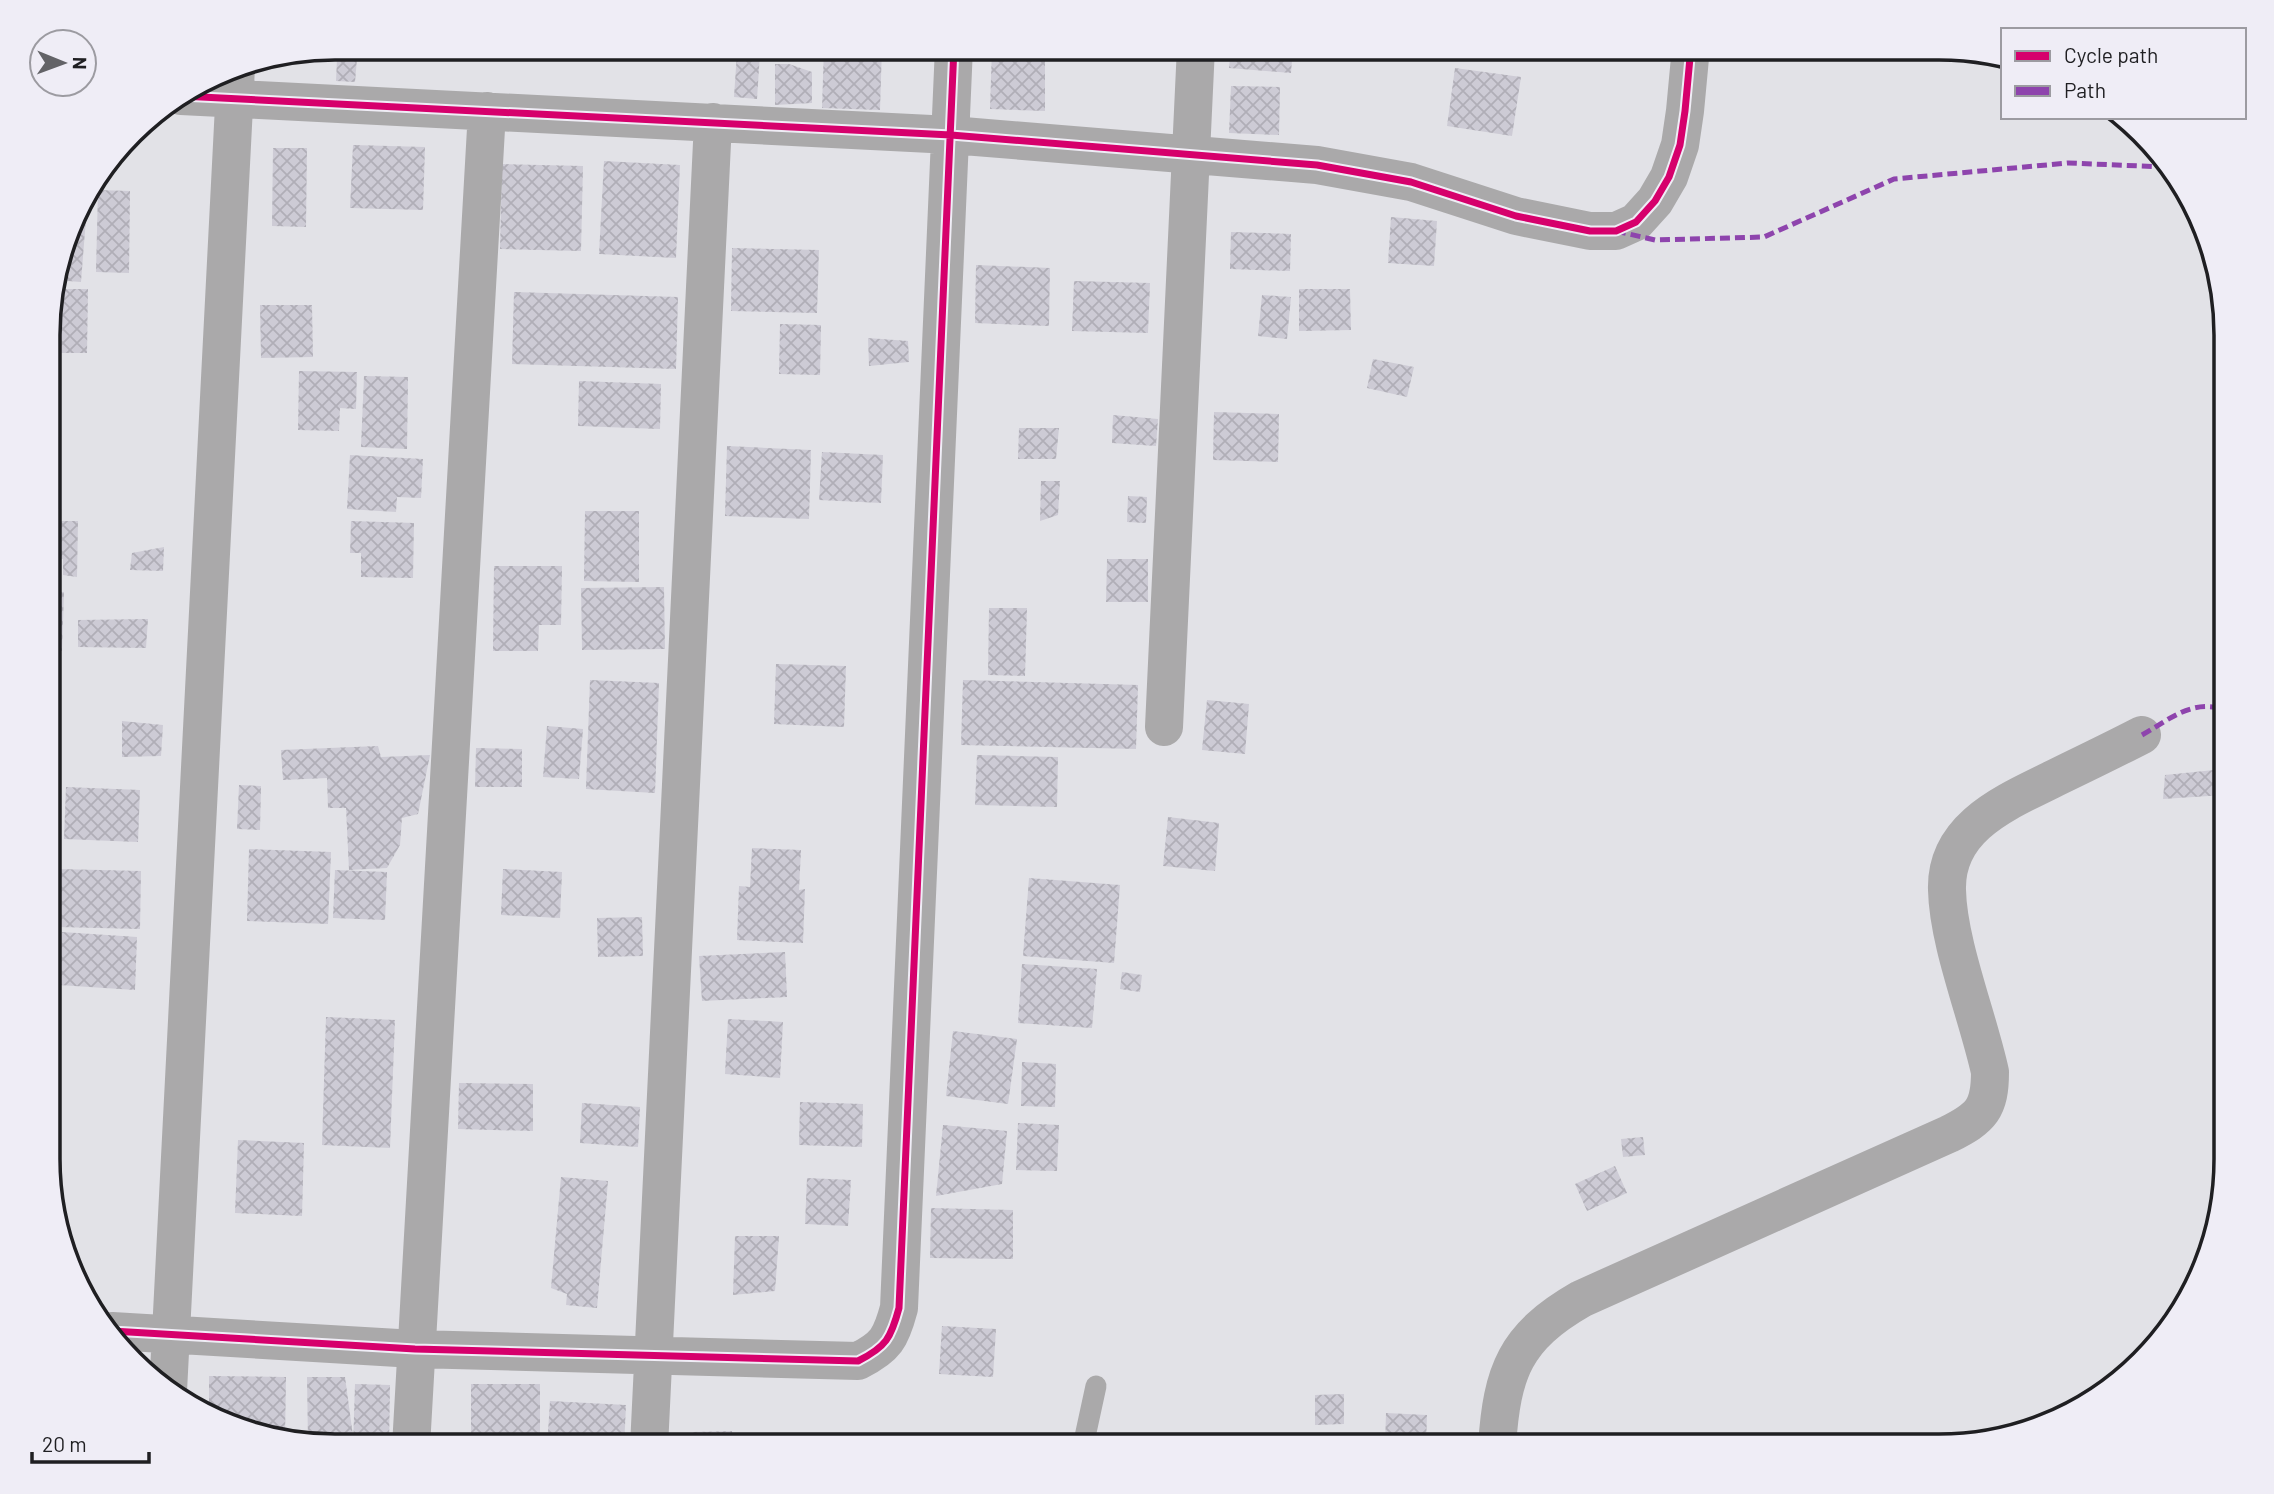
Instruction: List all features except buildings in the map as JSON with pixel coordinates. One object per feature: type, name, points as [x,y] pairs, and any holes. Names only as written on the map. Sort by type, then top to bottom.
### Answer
[{"type":"street","points":[[120,1332],[415,1349],[858,1361],[879,1350],[893,1331],[899,1308],[954,60]]},
{"type":"street","points":[[1164,727],[1195,60]]},
{"type":"street","points":[[212,89],[235,83],[486,111],[951,135],[1191,157],[1317,165],[1410,182],[1516,216],[1590,231],[1616,231],[1636,222],[1655,201],[1669,177],[1683,122],[1690,60]]},
{"type":"street","points":[[169,1379],[235,83]]},
{"type":"street","points":[[412,1434],[486,111]]},
{"type":"street","points":[[650,1434],[713,122]]},
{"type":"street","points":[[1499,1434],[1506,1386],[1517,1355],[1533,1331],[1556,1314],[1581,1299],[1949,1135],[1983,1112],[1990,1095],[1990,1072],[1951,923],[1947,888],[1951,858],[1968,831],[1993,809],[2142,735]]},
{"type":"lane","points":[[1086,1434],[1097,1386]]},
{"type":"marked path","points":[[1616,231],[1655,240],[1764,237],[1894,179],[2068,163],[2158,167]]},
{"type":"marked path","points":[[2142,735],[2188,710],[2214,708]]},
{"type":"cycle path","points":[[120,1331],[415,1349],[858,1361],[881,1346],[890,1334],[899,1308],[953,60]]},
{"type":"cycle path","points":[[196,97],[951,135],[1317,165],[1411,182],[1516,216],[1590,231],[1616,231],[1636,222],[1655,201],[1669,177],[1680,145],[1690,60]]}]
